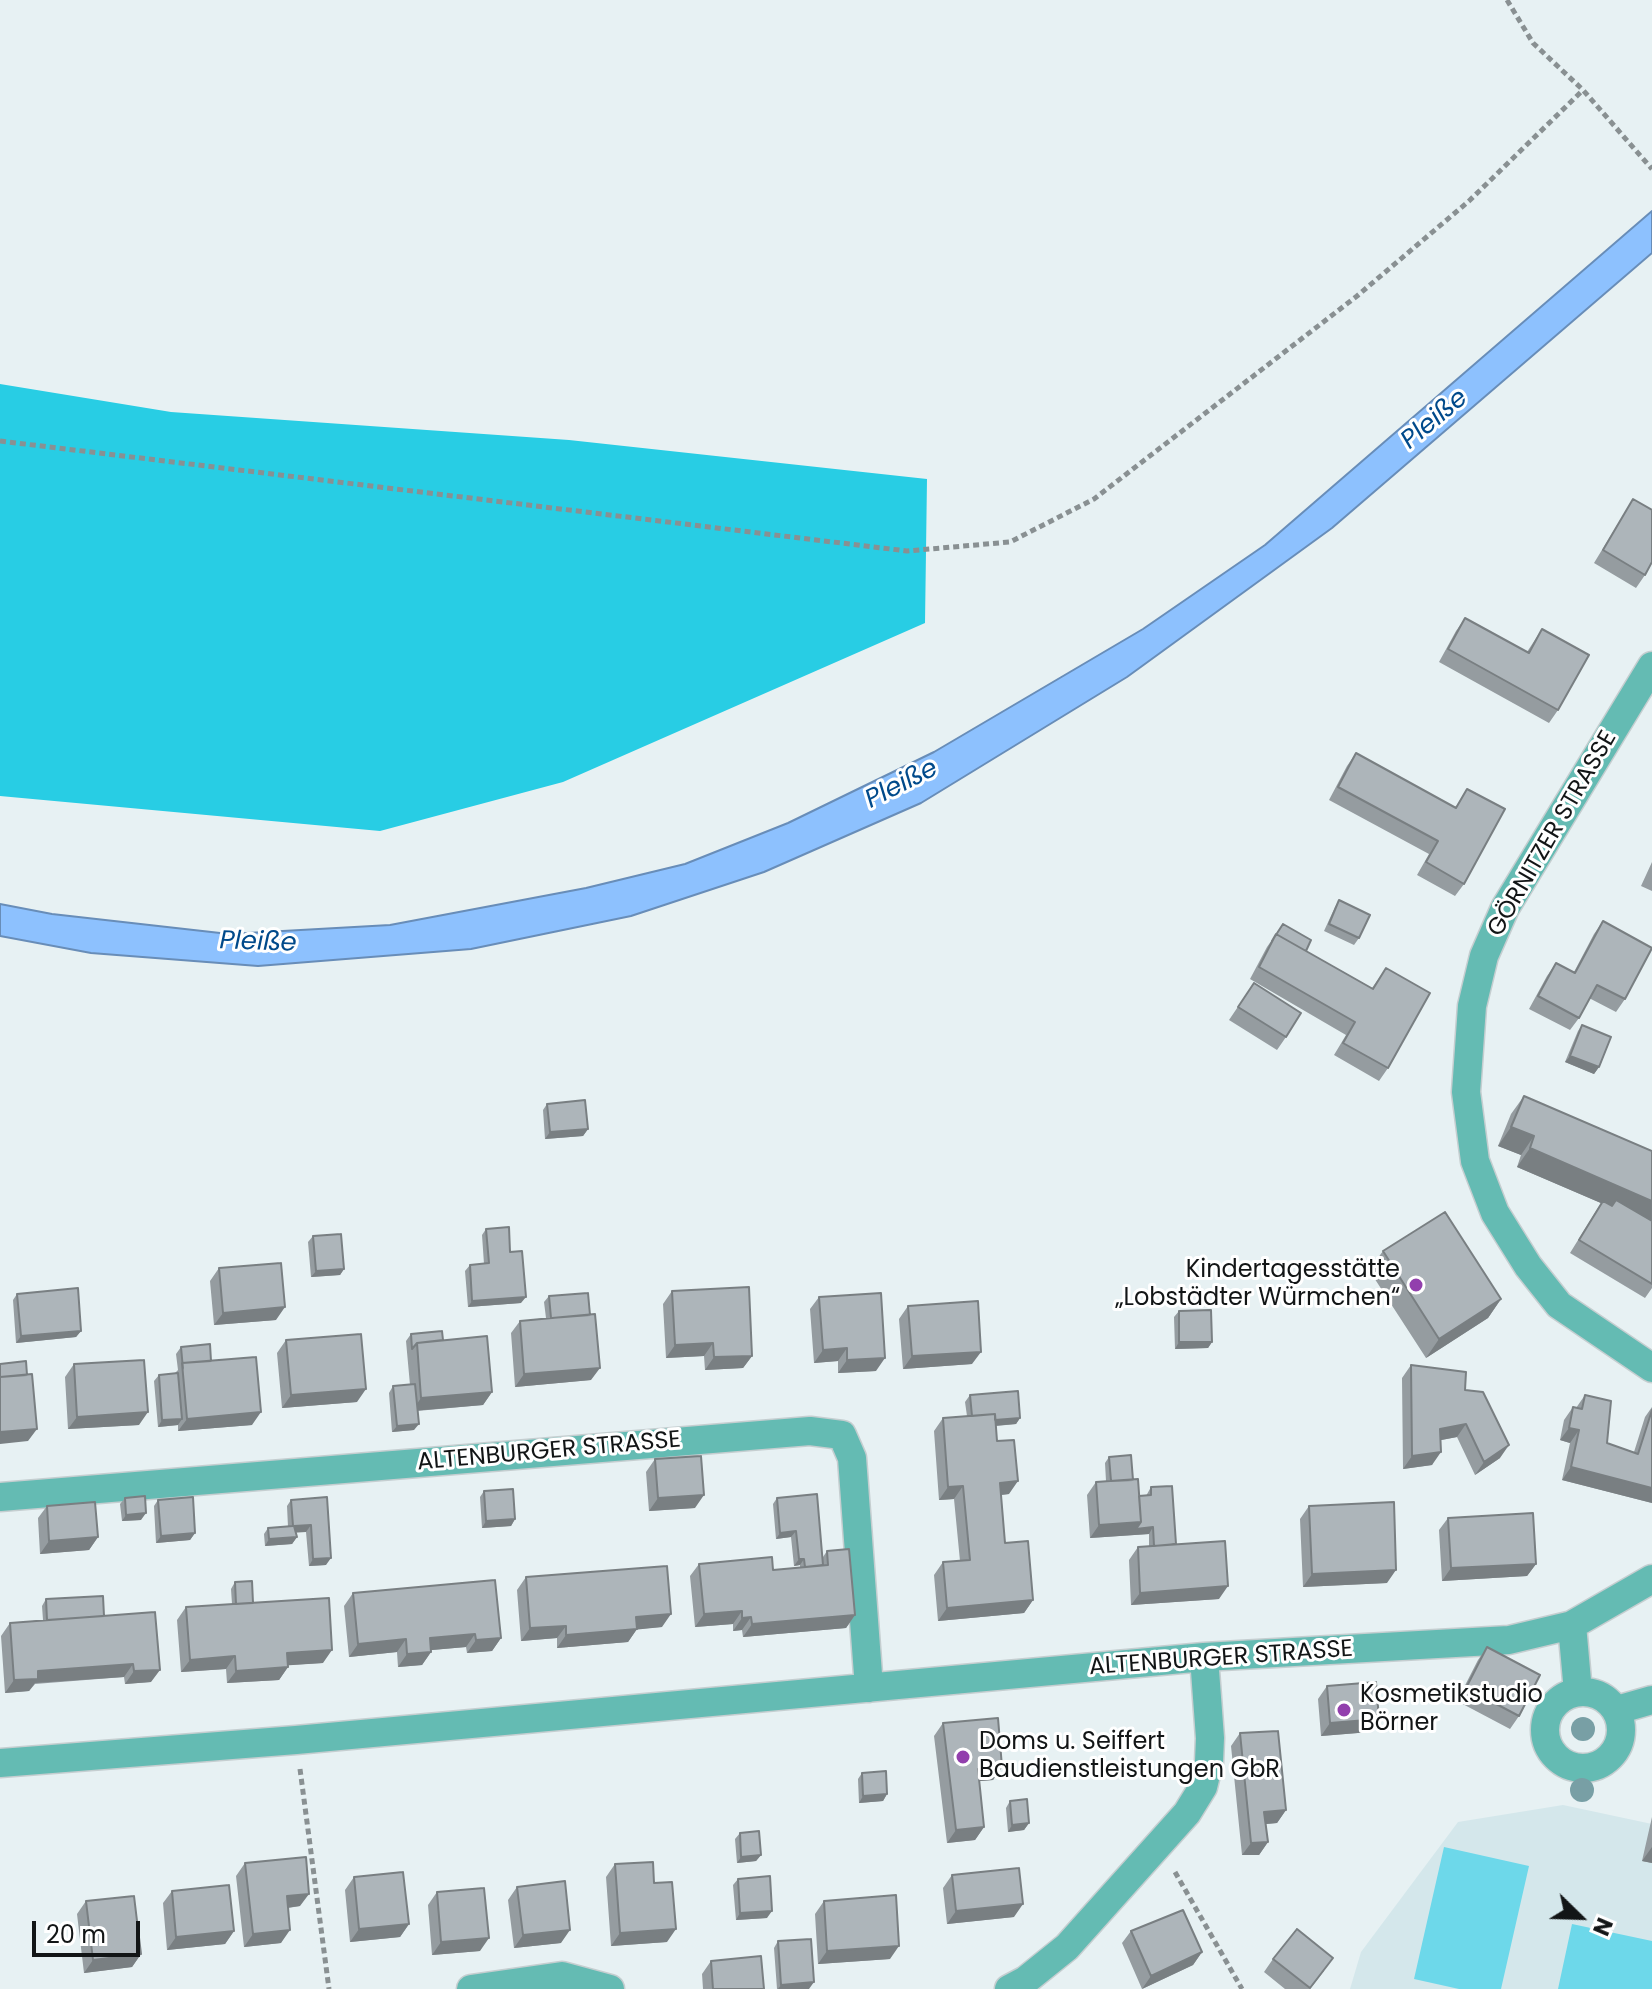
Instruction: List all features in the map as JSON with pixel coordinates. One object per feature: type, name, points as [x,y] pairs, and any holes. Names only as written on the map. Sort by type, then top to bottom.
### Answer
[{"type":"street","name":"GÖRNITZER STRASSE","points":[[1652,666],[1505,908],[1484,956],[1472,1006],[1466,1092],[1475,1161],[1495,1213],[1528,1266],[1559,1305],[1652,1368]]},
{"type":"street","name":"ALTENBURGER STRASSE","points":[[0,1497],[810,1431],[842,1435],[852,1458],[869,1688]]},
{"type":"street","name":"ALTENBURGER STRASSE","points":[[0,1763],[296,1740],[1204,1657],[1509,1640],[1572,1625],[1652,1579]]},
{"type":"street","points":[[1572,1625],[1578,1692]]},
{"type":"street","points":[[1009,1989],[1026,1980],[1067,1947],[1159,1846],[1187,1813],[1203,1787],[1209,1762],[1204,1657]]},
{"type":"street","points":[[1578,1692],[1592,1692],[1608,1700],[1617,1710],[1622,1729],[1619,1746],[1611,1758],[1585,1769],[1562,1763],[1548,1747],[1546,1721],[1557,1702],[1578,1692]]},
{"type":"street","points":[[1617,1710],[1652,1700]]},
{"type":"street","points":[[471,1989],[562,1976],[610,1989]]},
{"type":"path","points":[[1507,0],[1533,43],[1583,90],[1652,169]]},
{"type":"path","points":[[0,441],[907,551],[1010,542],[1094,499],[1357,296],[1469,201],[1583,90]]},
{"type":"path","points":[[296,1740],[329,1989]]},
{"type":"path","points":[[1159,1846],[1242,1989]]},
{"type":"shaded area","points":[[0,384],[171,412],[569,440],[927,479],[925,623],[563,782],[380,831],[0,796]]},
{"type":"shaded area","points":[[1563,1805],[1652,1824],[1652,1989],[1350,1989],[1361,1952],[1458,1822]]},
{"type":"shaded area","points":[[1444,1847],[1529,1866],[1501,1989],[1459,1989],[1414,1979]]},
{"type":"shaded area","points":[[1572,1924],[1652,1941],[1652,1989],[1558,1989]]},
{"type":"water","name":"Pleiße","points":[[1652,211],[1652,253],[1332,528],[1127,677],[921,803],[764,872],[631,916],[471,949],[258,966],[91,953],[0,936],[0,904],[52,914],[229,934],[390,925],[586,888],[685,864],[788,823],[934,752],[1143,629],[1265,545]]},
{"type":"building","points":[[1633,499],[1652,510],[1652,562],[1645,575],[1603,550]]},
{"type":"building","points":[[1465,618],[1529,653],[1542,629],[1589,655],[1558,710],[1448,649]]},
{"type":"building","points":[[1356,753],[1456,808],[1467,789],[1505,809],[1464,884],[1426,862],[1438,841],[1338,787]]},
{"type":"building","points":[[1339,900],[1370,915],[1359,938],[1329,924]]},
{"type":"building","points":[[1603,921],[1652,948],[1625,999],[1597,985],[1579,1018],[1538,996],[1556,963],[1575,973]]},
{"type":"building","points":[[1283,924],[1311,940],[1306,951],[1276,934]]},
{"type":"building","points":[[1276,934],[1373,989],[1386,968],[1430,993],[1388,1068],[1343,1043],[1355,1022],[1259,967]]},
{"type":"building","points":[[1254,983],[1301,1013],[1286,1037],[1238,1007]]},
{"type":"building","points":[[1582,1025],[1611,1037],[1599,1067],[1570,1056]]},
{"type":"building","points":[[1524,1096],[1652,1151],[1652,1201],[1530,1148],[1534,1136],[1511,1127]]},
{"type":"building","points":[[585,1100],[588,1129],[550,1132],[547,1104]]},
{"type":"building","points":[[1616,1200],[1652,1221],[1652,1284],[1579,1240],[1603,1201],[1612,1206]]},
{"type":"building","points":[[1445,1212],[1501,1299],[1439,1339],[1383,1251]]},
{"type":"building","points":[[509,1227],[510,1252],[522,1251],[526,1297],[472,1301],[470,1265],[489,1263],[486,1229]]},
{"type":"building","points":[[341,1234],[344,1269],[316,1271],[313,1236]]},
{"type":"building","points":[[281,1263],[285,1307],[223,1313],[219,1268]]},
{"type":"building","points":[[749,1287],[752,1356],[714,1357],[713,1343],[675,1345],[672,1291]]},
{"type":"building","points":[[78,1288],[81,1331],[21,1336],[17,1294]]},
{"type":"building","points":[[588,1293],[590,1315],[551,1318],[549,1296]]},
{"type":"building","points":[[881,1293],[885,1358],[847,1360],[847,1348],[823,1350],[819,1297]]},
{"type":"building","points":[[978,1301],[981,1352],[912,1356],[908,1306]]},
{"type":"building","points":[[1211,1310],[1212,1342],[1179,1342],[1179,1311]]},
{"type":"building","points":[[595,1314],[600,1368],[524,1374],[520,1321]]},
{"type":"building","points":[[442,1331],[443,1340],[417,1343],[412,1349],[411,1334]]},
{"type":"building","points":[[361,1334],[366,1389],[291,1395],[286,1340]]},
{"type":"building","points":[[487,1336],[492,1392],[421,1398],[417,1343]]},
{"type":"building","points":[[210,1344],[211,1361],[182,1363],[181,1347]]},
{"type":"building","points":[[256,1357],[261,1412],[187,1419],[182,1363]]},
{"type":"building","points":[[144,1360],[148,1412],[77,1417],[74,1364]]},
{"type":"building","points":[[26,1361],[27,1375],[0,1377],[0,1364]]},
{"type":"building","points":[[1411,1365],[1466,1372],[1465,1390],[1483,1392],[1509,1445],[1484,1462],[1466,1424],[1440,1429],[1441,1452],[1412,1456]]},
{"type":"building","points":[[178,1373],[182,1419],[162,1420],[159,1375]]},
{"type":"building","points":[[32,1374],[37,1429],[0,1432],[0,1377]]},
{"type":"building","points":[[415,1384],[419,1424],[397,1426],[393,1386]]},
{"type":"building","points":[[1018,1391],[1020,1418],[995,1420],[995,1414],[972,1416],[970,1395]]},
{"type":"building","points":[[1585,1395],[1611,1401],[1607,1443],[1638,1454],[1652,1410],[1652,1488],[1571,1467],[1579,1430],[1569,1428],[1573,1407],[1582,1409]]},
{"type":"building","points":[[995,1414],[997,1441],[1014,1440],[1018,1481],[1000,1483],[1005,1543],[1028,1541],[1033,1600],[947,1608],[943,1562],[970,1560],[963,1486],[948,1487],[943,1418]]},
{"type":"building","points":[[1131,1455],[1133,1480],[1111,1481],[1109,1457]]},
{"type":"building","points":[[701,1456],[704,1495],[658,1498],[655,1459]]},
{"type":"building","points":[[1138,1479],[1141,1522],[1099,1525],[1096,1482]]},
{"type":"building","points":[[1172,1486],[1176,1544],[1154,1546],[1153,1527],[1136,1529],[1141,1522],[1139,1496],[1151,1495],[1151,1487]]},
{"type":"building","points":[[513,1489],[515,1519],[486,1521],[484,1491]]},
{"type":"building","points":[[817,1494],[823,1565],[805,1567],[804,1559],[799,1559],[796,1531],[780,1533],[777,1498]]},
{"type":"building","points":[[145,1496],[146,1513],[126,1515],[125,1498]]},
{"type":"building","points":[[193,1497],[195,1533],[161,1536],[158,1500]]},
{"type":"building","points":[[327,1497],[331,1558],[313,1559],[311,1525],[294,1526],[297,1537],[269,1539],[268,1528],[293,1526],[291,1500]]},
{"type":"building","points":[[95,1502],[98,1537],[49,1541],[47,1506]]},
{"type":"building","points":[[1394,1502],[1396,1570],[1312,1574],[1309,1506]]},
{"type":"building","points":[[1533,1513],[1536,1564],[1451,1568],[1448,1518]]},
{"type":"building","points":[[1225,1541],[1228,1586],[1140,1593],[1138,1547]]},
{"type":"building","points":[[849,1549],[855,1615],[752,1624],[751,1617],[742,1618],[742,1611],[704,1614],[699,1564],[772,1557],[773,1570],[828,1565],[827,1551]]},
{"type":"building","points":[[667,1566],[671,1614],[636,1617],[637,1629],[566,1635],[566,1626],[530,1628],[526,1577]]},
{"type":"building","points":[[495,1580],[501,1638],[476,1640],[475,1634],[430,1638],[431,1652],[407,1654],[406,1639],[358,1644],[353,1593]]},
{"type":"building","points":[[252,1581],[253,1603],[236,1604],[235,1582]]},
{"type":"building","points":[[103,1596],[104,1616],[47,1620],[46,1599]]},
{"type":"building","points":[[329,1598],[332,1650],[287,1653],[288,1667],[236,1671],[235,1656],[190,1660],[186,1607]]},
{"type":"building","points":[[155,1612],[160,1670],[134,1671],[133,1664],[38,1671],[38,1679],[14,1680],[10,1623]]},
{"type":"building","points":[[1487,1647],[1540,1675],[1519,1716],[1466,1688]]},
{"type":"building","points":[[1376,1682],[1379,1719],[1330,1723],[1327,1686]]},
{"type":"building","points":[[998,1718],[1002,1767],[978,1769],[984,1827],[956,1830],[943,1723]]},
{"type":"building","points":[[1278,1731],[1286,1810],[1264,1812],[1268,1842],[1251,1843],[1240,1733]]},
{"type":"building","points":[[886,1771],[887,1794],[863,1796],[862,1773]]},
{"type":"building","points":[[1027,1799],[1029,1823],[1012,1825],[1010,1801]]},
{"type":"building","points":[[759,1831],[761,1855],[741,1857],[740,1833]]},
{"type":"building","points":[[306,1857],[309,1894],[287,1896],[290,1930],[253,1934],[245,1863]]},
{"type":"building","points":[[653,1862],[654,1883],[672,1882],[676,1929],[620,1933],[615,1864]]},
{"type":"building","points":[[1019,1868],[1023,1904],[956,1911],[952,1875]]},
{"type":"building","points":[[403,1872],[409,1924],[359,1929],[354,1877]]},
{"type":"building","points":[[770,1876],[772,1911],[740,1913],[738,1879]]},
{"type":"building","points":[[565,1881],[570,1930],[523,1935],[517,1887]]},
{"type":"building","points":[[229,1885],[234,1931],[176,1937],[172,1891]]},
{"type":"building","points":[[484,1888],[489,1938],[441,1942],[437,1892]]},
{"type":"building","points":[[896,1895],[899,1946],[827,1951],[824,1901]]},
{"type":"building","points":[[134,1896],[141,1954],[93,1960],[86,1901]]},
{"type":"building","points":[[1183,1910],[1202,1952],[1151,1976],[1131,1931]]},
{"type":"building","points":[[1297,1929],[1333,1958],[1310,1988],[1273,1959]]},
{"type":"building","points":[[811,1939],[814,1982],[781,1985],[778,1941]]},
{"type":"building","points":[[761,1956],[764,1989],[713,1989],[711,1961]]},
{"type":"place","name":"Kindertagesstätte „Lobstädter Würmchen“","points":[[1416,1285]]},
{"type":"place","name":"Kosmetikstudio Börner","points":[[1344,1710]]},
{"type":"place","name":"Doms u. Seiffert Baudienstleistungen GbR","points":[[963,1757]]}]
